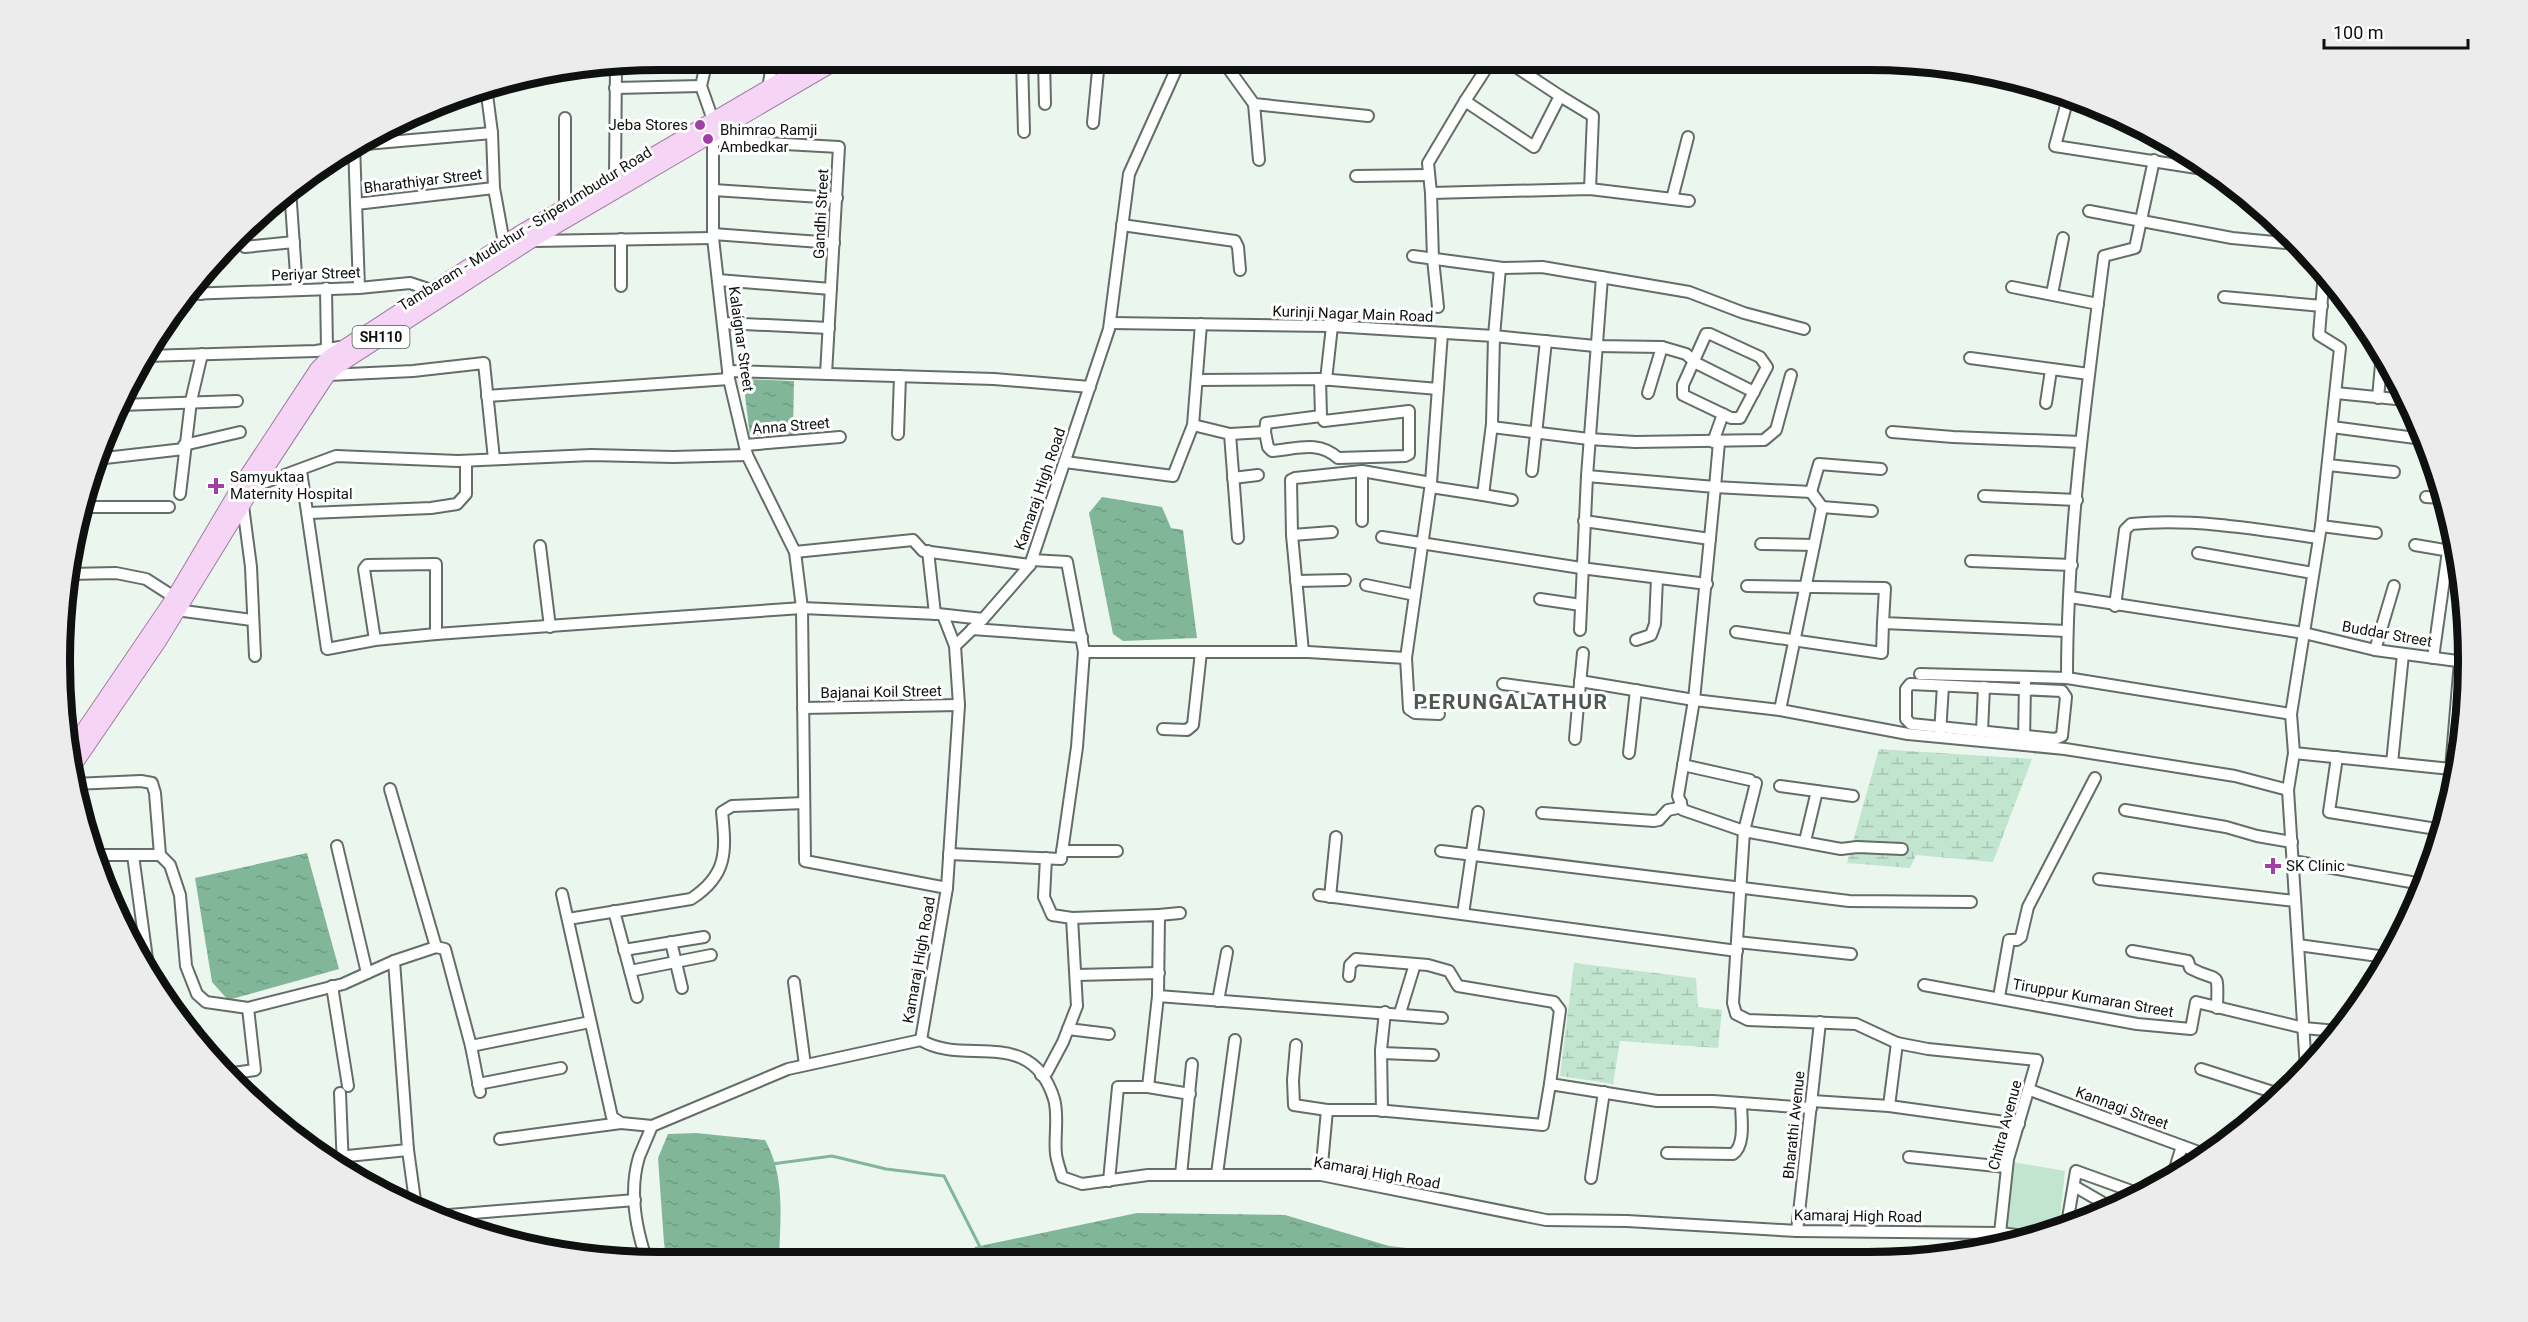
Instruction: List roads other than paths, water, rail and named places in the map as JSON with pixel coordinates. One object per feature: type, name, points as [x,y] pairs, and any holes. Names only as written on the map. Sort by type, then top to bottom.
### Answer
[{"type":"main road","name":"Tambaram - Mudichur - Sriperumbudur Road","points":[[76,741],[243,506],[328,375],[436,295],[506,250],[565,208],[615,177],[713,131],[768,88],[798,70]]},
{"type":"main road","name":"Tambaram - Mudichur - Sriperumbudur Road","points":[[506,250],[531,241],[713,131],[822,70]]},
{"type":"main road","name":"Tambaram - Mudichur - Sriperumbudur Road","points":[[79,758],[158,643],[175,603],[238,489],[317,369],[346,345],[436,295]]},
{"type":"street","points":[[615,88],[701,86],[705,70]]},
{"type":"street","points":[[768,88],[771,70]]},
{"type":"street","points":[[1022,70],[1024,132]]},
{"type":"street","points":[[1044,70],[1045,104]]},
{"type":"street","points":[[1093,123],[1098,70]]},
{"type":"street","name":"Kamaraj High Road","points":[[1173,70],[1129,174],[1110,323],[1031,562],[983,619],[955,646],[959,705],[947,888],[921,1040],[934,1048],[1006,1052],[1029,1062],[1047,1082],[1055,1101],[1056,1155],[1062,1177],[1082,1184],[1148,1175],[1321,1175],[1546,1220],[1627,1221],[1797,1230],[2008,1234]]},
{"type":"street","points":[[1229,70],[1254,104],[1259,160]]},
{"type":"street","points":[[1438,307],[1428,163],[1485,70]]},
{"type":"street","points":[[1521,70],[1593,116],[1590,189]]},
{"type":"street","points":[[615,177],[616,73]]},
{"type":"street","name":"Kalaignar Street","points":[[701,86],[713,131],[713,236],[729,375],[746,450],[795,552],[802,608],[805,861],[947,888]]},
{"type":"street","points":[[1465,101],[1534,147],[1560,96]]},
{"type":"street","points":[[487,97],[492,132],[494,188],[506,250]]},
{"type":"street","points":[[1254,104],[1368,116]]},
{"type":"street","points":[[2066,105],[2055,146],[2189,166]]},
{"type":"street","points":[[565,118],[565,208]]},
{"type":"street","name":"Gandhi Street","points":[[713,131],[839,147],[826,374]]},
{"type":"street","points":[[379,143],[492,132]]},
{"type":"street","points":[[1672,200],[1688,137]]},
{"type":"street","points":[[354,157],[359,288]]},
{"type":"street","points":[[2067,678],[2067,631],[2081,442],[2104,256],[2135,248],[2154,160]]},
{"type":"street","points":[[1356,176],[1429,175]]},
{"type":"street","name":"Bharathiyar Street","points":[[356,204],[494,188]]},
{"type":"street","points":[[1431,193],[1590,189],[1689,201]]},
{"type":"street","points":[[712,190],[837,198]]},
{"type":"street","points":[[291,202],[297,289]]},
{"type":"street","points":[[2088,211],[2232,238],[2285,243]]},
{"type":"street","points":[[1122,225],[1235,241],[1239,247],[1240,270]]},
{"type":"street","points":[[531,241],[713,236],[834,243]]},
{"type":"street","points":[[2052,294],[2062,238]]},
{"type":"street","points":[[621,239],[621,286]]},
{"type":"street","points":[[245,247],[294,242]]},
{"type":"street","points":[[1413,256],[1500,268],[1542,267],[1689,292],[1743,313],[1804,330]]},
{"type":"street","points":[[1483,495],[1492,427],[1494,336],[1500,268]]},
{"type":"street","points":[[1580,630],[1581,568],[1589,439],[1602,277]]},
{"type":"street","points":[[718,280],[831,289]]},
{"type":"street","name":"Periyar Street","points":[[201,294],[359,288],[410,283],[436,295]]},
{"type":"street","points":[[2012,286],[2098,304]]},
{"type":"street","points":[[2310,1052],[2304,1028],[2288,790],[2294,753],[2291,714],[2321,526],[2340,348],[2319,335],[2323,287]]},
{"type":"street","points":[[326,288],[327,350]]},
{"type":"street","points":[[2224,297],[2322,306]]},
{"type":"street","points":[[723,323],[829,328]]},
{"type":"street","name":"Kurinji Nagar Main Road","points":[[1110,323],[1332,326],[1494,336],[1595,346],[1662,347],[1686,354],[1696,363],[1754,392]]},
{"type":"street","points":[[1065,462],[1173,476],[1193,425],[1201,324]]},
{"type":"street","points":[[1321,416],[1266,423],[1268,447],[1272,451],[1316,447],[1329,450],[1338,458],[1409,454],[1408,411],[1324,421],[1321,416],[1323,380],[1332,326]]},
{"type":"street","points":[[1439,714],[1415,713],[1409,709],[1406,658],[1431,485],[1442,333]]},
{"type":"street","points":[[1710,333],[1760,357],[1767,367],[1740,418],[1736,419],[1723,414],[1683,395],[1683,386],[1693,359],[1704,337],[1710,333]]},
{"type":"street","points":[[1532,471],[1546,341]]},
{"type":"street","points":[[156,356],[327,350],[346,345]]},
{"type":"street","points":[[1648,393],[1662,347]]},
{"type":"street","points":[[180,494],[191,401],[202,354]]},
{"type":"street","points":[[1970,358],[2089,374]]},
{"type":"street","points":[[328,375],[414,372],[484,363],[494,459]]},
{"type":"street","points":[[2046,403],[2051,370]]},
{"type":"street","points":[[2378,398],[2380,370]]},
{"type":"street","points":[[487,396],[729,375],[826,374],[994,379],[1090,387]]},
{"type":"street","points":[[1492,427],[1589,439],[1635,442],[1764,441],[1776,430],[1791,375]]},
{"type":"street","points":[[898,434],[900,376]]},
{"type":"street","points":[[1198,380],[1323,380],[1438,389]]},
{"type":"street","points":[[2336,393],[2397,399]]},
{"type":"street","points":[[129,404],[237,401]]},
{"type":"street","points":[[1723,414],[1716,442],[1707,584],[1694,700],[1678,796],[1683,810],[1744,831],[1841,849],[1857,847],[1902,849]]},
{"type":"street","points":[[1193,425],[1230,434],[1265,432]]},
{"type":"street","points":[[2332,427],[2414,438]]},
{"type":"street","points":[[107,458],[184,447],[240,432]]},
{"type":"street","points":[[1892,432],[2081,442]]},
{"type":"street","points":[[1230,434],[1238,538]]},
{"type":"street","name":"Anna Street","points":[[255,486],[301,471],[336,456],[465,461],[591,455],[673,457],[840,437]]},
{"type":"street","points":[[309,513],[431,508],[457,504],[466,494],[465,461]]},
{"type":"street","points":[[1811,492],[1821,464],[1881,469]]},
{"type":"street","points":[[2328,465],[2394,472]]},
{"type":"street","points":[[301,471],[309,513],[327,649],[375,640],[436,634],[802,608],[939,614],[983,619]]},
{"type":"street","points":[[1362,471],[1362,521]]},
{"type":"street","points":[[1303,652],[1292,535],[1290,482],[1292,478],[1362,471],[1512,500]]},
{"type":"street","points":[[1233,478],[1258,475]]},
{"type":"street","points":[[1587,476],[1714,487],[1811,492]]},
{"type":"street","points":[[1780,710],[1822,507],[1811,492]]},
{"type":"street","points":[[1984,496],[2077,500]]},
{"type":"street","points":[[2426,498],[2434,498]]},
{"type":"street","points":[[243,506],[251,567],[255,656]]},
{"type":"street","points":[[91,507],[169,507]]},
{"type":"street","points":[[1822,507],[1872,511]]},
{"type":"street","points":[[1584,521],[1710,539]]},
{"type":"street","points":[[2115,606],[2125,530],[2131,524],[2175,523],[2220,526],[2318,538]]},
{"type":"street","points":[[2321,526],[2376,533]]},
{"type":"street","points":[[1292,535],[1332,532]]},
{"type":"street","points":[[1382,537],[1581,568],[1707,584]]},
{"type":"street","points":[[795,552],[913,540],[922,551],[928,552],[1031,562],[1067,562],[1084,652],[1077,747],[1061,859],[949,854]]},
{"type":"street","points":[[1761,544],[1814,545]]},
{"type":"street","points":[[2415,545],[2447,551]]},
{"type":"street","points":[[540,546],[550,627]]},
{"type":"street","points":[[928,552],[939,614],[955,646]]},
{"type":"street","points":[[2198,553],[2313,573]]},
{"type":"street","points":[[1971,561],[2072,565]]},
{"type":"street","points":[[375,640],[364,569],[367,565],[436,564],[436,634]]},
{"type":"street","points":[[2433,658],[2449,567]]},
{"type":"street","points":[[78,574],[116,573],[146,579],[175,603],[252,620]]},
{"type":"street","points":[[1636,640],[1651,635],[1655,624],[1657,578]]},
{"type":"street","points":[[1296,581],[1345,580]]},
{"type":"street","points":[[1366,585],[1415,595]]},
{"type":"street","points":[[1736,632],[1882,653],[1885,588],[1747,586]]},
{"type":"street","points":[[2375,651],[2394,586]]},
{"type":"street","name":"Buddar Street","points":[[2070,597],[2115,606],[2304,633],[2375,651],[2458,661]]},
{"type":"street","points":[[1540,600],[1581,605]]},
{"type":"street","points":[[1883,623],[2067,631]]},
{"type":"street","points":[[972,629],[1082,637]]},
{"type":"street","points":[[1084,652],[1303,652],[1406,658]]},
{"type":"street","points":[[1163,729],[1187,730],[1193,725],[1201,652]]},
{"type":"street","points":[[1575,739],[1583,653]]},
{"type":"street","points":[[2392,763],[2403,654]]},
{"type":"street","points":[[1920,674],[2067,678],[2291,714]]},
{"type":"street","points":[[2024,741],[2025,677]]},
{"type":"street","points":[[1580,681],[1694,700],[1780,710],[1908,734],[1982,732],[2065,749],[2235,776],[2288,790]]},
{"type":"street","points":[[1503,684],[1579,694]]},
{"type":"street","points":[[1910,684],[2025,689],[2064,692],[2066,697],[2061,737],[2055,740],[2024,741],[1940,732],[1907,722],[1906,689],[1910,684]]},
{"type":"street","points":[[1940,732],[1943,686]]},
{"type":"street","points":[[1982,732],[1984,687]]},
{"type":"street","points":[[1629,753],[1636,690]]},
{"type":"street","name":"Bajanai Koil Street","points":[[803,708],[959,705]]},
{"type":"street","points":[[2294,753],[2447,770]]},
{"type":"street","points":[[2337,757],[2329,812],[2433,828]]},
{"type":"street","points":[[1683,765],[1753,782],[1744,831],[1733,1003],[1736,1014],[1748,1020],[1856,1024],[1897,1043],[1889,1106]]},
{"type":"street","points":[[1999,997],[2009,940],[2021,938],[2028,907],[2095,778]]},
{"type":"street","points":[[84,784],[141,781],[152,783],[155,792],[160,855],[170,865],[180,895],[186,966],[197,994],[206,1002],[248,1008],[332,986],[436,947],[445,949],[471,1046],[479,1088],[561,1068]]},
{"type":"street","points":[[1780,786],[1854,796]]},
{"type":"street","points":[[390,789],[436,947]]},
{"type":"street","points":[[1804,841],[1817,791]]},
{"type":"street","points":[[1542,813],[1654,821],[1659,820],[1668,810],[1678,808],[1681,802]]},
{"type":"street","points":[[568,918],[691,899],[707,889],[724,860],[726,845],[722,812],[725,809],[732,806],[804,803]]},
{"type":"street","points":[[2125,810],[2226,827],[2257,836],[2292,842]]},
{"type":"street","points":[[1463,914],[1478,812]]},
{"type":"street","points":[[1336,837],[1325,896],[1737,946],[1851,954]]},
{"type":"street","points":[[336,846],[368,973]]},
{"type":"street","points":[[1062,851],[1117,851]]},
{"type":"street","points":[[1441,851],[1849,901],[1971,902]]},
{"type":"street","points":[[103,855],[160,855]]},
{"type":"street","points":[[133,855],[145,948]]},
{"type":"street","points":[[1046,858],[1044,897],[1052,915],[1072,918],[1180,913]]},
{"type":"street","points":[[2293,861],[2415,883]]},
{"type":"street","points":[[2099,879],[2295,902]]},
{"type":"street","points":[[562,894],[612,1117],[621,1123]]},
{"type":"street","points":[[614,911],[638,997]]},
{"type":"street","points":[[1148,1087],[1158,996],[1159,915]]},
{"type":"street","points":[[1041,1075],[1047,1072],[1077,1006],[1072,918]]},
{"type":"street","points":[[624,950],[704,937]]},
{"type":"street","points":[[671,942],[682,988]]},
{"type":"street","points":[[2298,945],[2378,956]]},
{"type":"street","points":[[2132,951],[2188,961],[2190,968],[2215,977],[2218,981],[2217,1008]]},
{"type":"street","points":[[1218,1001],[1227,952]]},
{"type":"street","points":[[630,971],[711,955]]},
{"type":"street","points":[[1296,1045],[1293,1080],[1294,1106],[1543,1125],[1560,1014],[1554,1002],[1458,986],[1449,971],[1415,964],[1356,959],[1350,965],[1349,976]]},
{"type":"street","points":[[394,961],[408,1150],[415,1198]]},
{"type":"street","points":[[1400,1013],[1415,964]]},
{"type":"street","points":[[1076,975],[1159,974]]},
{"type":"street","points":[[794,982],[805,1065]]},
{"type":"street","name":"Tiruppur Kumaran Street","points":[[1924,985],[2137,1024],[2191,1029],[2196,1002],[2304,1028],[2327,1029]]},
{"type":"street","points":[[332,986],[344,1089],[343,1158]]},
{"type":"street","points":[[1158,996],[1442,1018]]},
{"type":"street","points":[[237,1072],[255,1070],[248,1008]]},
{"type":"street","points":[[1382,1111],[1381,1053],[1385,1012]]},
{"type":"street","points":[[471,1046],[590,1022]]},
{"type":"street","name":"Bharathi Avenue","points":[[1797,1230],[1820,1022]]},
{"type":"street","points":[[1068,1029],[1109,1034]]},
{"type":"street","points":[[500,1139],[621,1123],[652,1126],[788,1069],[921,1040]]},
{"type":"street","points":[[1217,1174],[1235,1040]]},
{"type":"street","name":"Chitra Avenue","points":[[1897,1043],[1928,1049],[2037,1060],[2006,1167],[2000,1233]]},
{"type":"street","points":[[1381,1053],[1433,1055]]},
{"type":"street","points":[[1181,1174],[1192,1064]]},
{"type":"street","points":[[2201,1069],[2271,1091]]},
{"type":"street","points":[[1550,1084],[1657,1101],[1889,1106],[2019,1124]]},
{"type":"street","points":[[1109,1181],[1118,1087],[1148,1087],[1190,1094]]},
{"type":"street","name":"Kannagi Street","points":[[2030,1090],[2196,1152]]},
{"type":"street","points":[[1591,1178],[1604,1092]]},
{"type":"street","points":[[1667,1153],[1733,1154],[1738,1151],[1741,1103]]},
{"type":"street","points":[[1321,1175],[1327,1110]]},
{"type":"street","points":[[644,1251],[639,1238],[635,1200],[639,1158],[652,1126]]},
{"type":"street","points":[[2177,1163],[2182,1146]]},
{"type":"street","points":[[348,1161],[408,1150]]},
{"type":"street","points":[[1909,1157],[2006,1167]]},
{"type":"street","points":[[2069,1216],[2076,1171],[2129,1190]]},
{"type":"street","points":[[2074,1186],[2103,1203]]},
{"type":"street","points":[[456,1214],[635,1200]]},
{"type":"water","points":[[743,379],[794,381],[793,434],[750,436]]},
{"type":"water","points":[[1102,497],[1162,507],[1171,528],[1183,530],[1197,638],[1123,641],[1113,634],[1089,513]]},
{"type":"water","points":[[307,853],[339,969],[228,1000],[212,982],[195,878]]},
{"type":"water","points":[[696,1133],[765,1140],[772,1154],[779,1183],[781,1214],[779,1252],[666,1252],[658,1158],[668,1134]]},
{"type":"water","points":[[1137,1213],[1285,1215],[1389,1246],[1441,1252],[972,1252],[975,1247]]},
{"type":"waterway","points":[[772,1164],[832,1156],[886,1169],[944,1176],[980,1247]]},
{"type":"place","name":"Jeba Stores","points":[[700,125]]},
{"type":"place","name":"Bhimrao Ramji Ambedkar","points":[[708,139]]},
{"type":"place","name":"Samyuktaa Maternity Hospital","points":[[216,486]]},
{"type":"place","name":"SK Clinic","points":[[2273,866]]},
{"type":"district","name":"PERUNGALATHUR","points":[[1511,702]]}]
